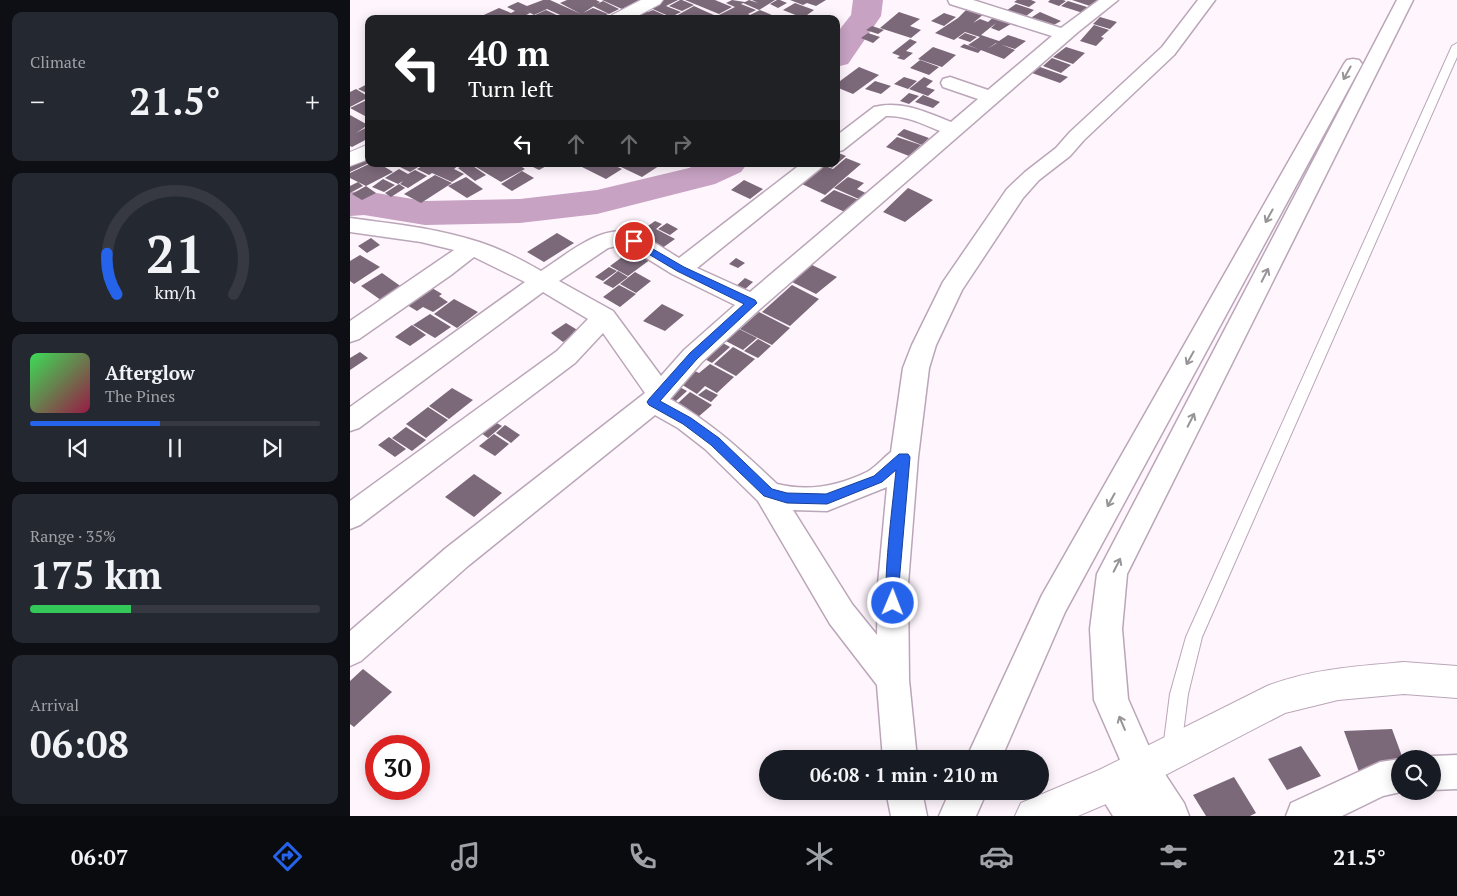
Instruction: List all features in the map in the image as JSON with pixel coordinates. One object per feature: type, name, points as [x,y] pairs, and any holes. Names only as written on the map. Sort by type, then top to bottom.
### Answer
[{"type":"street","points":[[626,15],[654,0]]},
{"type":"street","points":[[956,0],[1065,35]]},
{"type":"street","points":[[350,651],[457,557],[656,398],[693,356],[752,303],[1065,35],[1110,0]]},
{"type":"street","points":[[899,750],[893,680],[892,584],[904,457],[916,368],[924,345],[951,288],[1015,194],[1032,176],[1063,152],[1168,51],[1207,0]]},
{"type":"street","points":[[987,750],[1053,605],[1388,0]]},
{"type":"street","points":[[1134,816],[1112,700],[1106,629],[1112,574],[1405,0]]},
{"type":"street","points":[[950,83],[993,98]]},
{"type":"street","points":[[840,143],[881,111],[888,110],[899,110],[955,130]]},
{"type":"street","points":[[350,160],[365,152]]},
{"type":"street","points":[[680,269],[810,167]]},
{"type":"street","points":[[350,225],[421,235],[472,247],[513,265],[604,317],[656,398],[715,442],[768,493],[841,614],[893,680]]},
{"type":"street","points":[[350,421],[600,242],[621,238],[634,241],[680,269],[752,303]]},
{"type":"street","points":[[350,332],[443,270],[472,247]]},
{"type":"street","points":[[350,517],[566,357],[604,317]]},
{"type":"street","points":[[768,493],[787,498],[827,499],[878,479],[904,457]]},
{"type":"street","points":[[1034,816],[1172,754],[1279,698],[1330,686],[1404,678],[1457,682]]},
{"type":"street","points":[[1441,773],[1457,772]]},
{"type":"street","points":[[1127,775],[1171,816]]},
{"type":"street","points":[[1304,816],[1380,779],[1391,777]]},
{"type":"street","points":[[906,800],[909,816]]},
{"type":"street","points":[[957,816],[965,800]]},
{"type":"lane","points":[[1172,754],[1180,694],[1194,637],[1457,46]]},
{"type":"building","points":[[543,0],[550,0],[581,14],[560,3],[567,0],[596,0],[600,2],[583,13],[593,8],[608,14],[560,15],[547,9],[534,15],[523,9],[530,13],[526,15],[484,15],[499,8],[511,13],[515,11],[507,7],[518,2],[527,6]]},
{"type":"building","points":[[602,0],[639,0],[622,9]]},
{"type":"building","points":[[662,0],[678,0],[666,6],[681,12],[675,15],[666,15],[648,7]]},
{"type":"building","points":[[680,0],[694,5],[682,11],[669,6]]},
{"type":"building","points":[[685,0],[715,0],[732,7],[719,14]]},
{"type":"building","points":[[732,0],[745,2],[741,4],[756,10],[748,14],[750,15],[719,15],[735,7],[726,3]]},
{"type":"building","points":[[749,0],[758,3],[752,0],[775,0],[759,10],[743,3]]},
{"type":"building","points":[[777,0],[787,3],[778,8],[770,4]]},
{"type":"building","points":[[790,0],[826,0],[816,6],[807,3],[803,5]]},
{"type":"building","points":[[1017,0],[1036,2],[1029,7],[1014,2]]},
{"type":"building","points":[[1050,0],[1066,1],[1059,6],[1048,2]]},
{"type":"building","points":[[1072,0],[1098,0],[1090,6]]},
{"type":"building","points":[[603,1],[619,9],[609,14],[593,6]]},
{"type":"building","points":[[1068,1],[1090,8],[1083,13],[1061,6]]},
{"type":"building","points":[[795,3],[814,10],[807,15],[796,15],[783,10]]},
{"type":"building","points":[[1016,4],[1034,10],[1021,20],[1003,13]]},
{"type":"building","points":[[694,6],[714,15],[678,15]]},
{"type":"building","points":[[969,7],[985,13],[973,23],[980,19],[988,22],[995,16],[1014,22],[999,31],[991,28],[996,23],[981,35],[999,41],[1008,35],[1026,41],[1015,49],[1001,45],[1015,50],[1004,59],[968,45],[980,37],[965,32],[954,40],[935,33],[958,18]]},
{"type":"building","points":[[546,10],[557,15],[535,15]]},
{"type":"building","points":[[642,10],[648,12],[653,10],[664,15],[631,15]]},
{"type":"building","points":[[760,10],[772,15],[750,15]]},
{"type":"building","points":[[899,12],[920,19],[910,26],[921,30],[911,38],[880,28]]},
{"type":"building","points":[[1040,12],[1061,21],[1050,27],[1029,19]]},
{"type":"building","points":[[944,13],[956,17],[944,26],[931,21]]},
{"type":"building","points":[[1100,17],[1117,22],[1110,29],[1093,24]]},
{"type":"building","points":[[1094,25],[1109,30],[1101,37],[1104,38],[1096,46],[1080,41]]},
{"type":"building","points":[[872,26],[884,30],[878,34],[866,30]]},
{"type":"building","points":[[868,33],[880,37],[873,43],[861,38]]},
{"type":"building","points":[[965,33],[977,37],[970,42],[958,38]]},
{"type":"building","points":[[910,39],[917,42],[906,51],[913,53],[904,60],[897,58],[900,56],[892,53]]},
{"type":"building","points":[[964,44],[981,50],[978,53],[960,47]]},
{"type":"building","points":[[933,47],[956,55],[942,67],[918,59]]},
{"type":"building","points":[[1066,47],[1085,53],[1073,64],[1053,57]]},
{"type":"building","points":[[1052,58],[1071,65],[1061,73],[1043,66]]},
{"type":"building","points":[[920,60],[939,67],[929,75],[910,68]]},
{"type":"building","points":[[859,67],[879,75],[853,94],[840,89],[840,81]]},
{"type":"building","points":[[1040,67],[1068,77],[1060,83],[1032,73]]},
{"type":"building","points":[[904,77],[917,81],[908,89],[894,84]]},
{"type":"building","points":[[924,77],[933,81],[926,87],[935,90],[928,96],[909,89]]},
{"type":"building","points":[[875,81],[891,86],[881,94],[865,89]]},
{"type":"building","points":[[365,85],[365,92],[358,89]]},
{"type":"building","points":[[356,89],[365,95],[365,99],[350,107],[350,92]]},
{"type":"building","points":[[909,93],[919,96],[909,104],[900,101]]},
{"type":"building","points":[[923,95],[940,102],[933,108],[915,102]]},
{"type":"building","points":[[365,101],[365,116],[350,108]]},
{"type":"building","points":[[350,115],[365,123],[365,127],[356,133],[365,128],[365,140],[352,147],[350,146]]},
{"type":"building","points":[[904,129],[929,138],[922,145],[897,135]]},
{"type":"building","points":[[897,137],[921,145],[909,156],[886,147]]},
{"type":"building","points":[[840,154],[846,156],[840,161]]},
{"type":"building","points":[[362,156],[365,158],[365,165],[350,172],[350,162]]},
{"type":"building","points":[[846,158],[861,164],[825,195],[800,183],[820,167],[833,169],[840,167],[840,163]]},
{"type":"building","points":[[365,166],[385,167],[393,172],[366,186],[350,178],[350,173]]},
{"type":"building","points":[[400,167],[418,167],[410,172]]},
{"type":"building","points":[[421,167],[456,167],[454,169],[464,174],[452,182],[417,169]]},
{"type":"building","points":[[474,167],[486,175],[475,181],[458,168]]},
{"type":"building","points":[[476,167],[522,167],[525,169],[501,182]]},
{"type":"building","points":[[533,167],[544,167],[539,170]]},
{"type":"building","points":[[582,167],[618,167],[622,169],[606,179]]},
{"type":"building","points":[[621,167],[657,167],[642,177]]},
{"type":"building","points":[[399,169],[408,174],[415,170],[427,176],[408,188],[400,184],[403,181],[398,184],[385,178]]},
{"type":"building","points":[[522,171],[534,178],[512,191],[501,184]]},
{"type":"building","points":[[435,175],[452,183],[421,203],[404,194]]},
{"type":"building","points":[[466,177],[483,189],[467,198],[448,186]]},
{"type":"building","points":[[848,177],[864,183],[857,189],[868,194],[861,200],[834,188]]},
{"type":"building","points":[[383,179],[395,185],[384,192],[372,187]]},
{"type":"building","points":[[744,180],[763,189],[750,199],[731,190]]},
{"type":"building","points":[[358,182],[363,186],[350,193],[350,186]]},
{"type":"building","points":[[399,184],[405,188],[391,197],[385,193]]},
{"type":"building","points":[[366,186],[376,193],[362,200],[352,194]]},
{"type":"building","points":[[908,188],[933,200],[905,222],[883,212]]},
{"type":"building","points":[[834,190],[859,200],[845,212],[820,201]]},
{"type":"building","points":[[655,221],[662,224],[656,229],[675,239],[658,251],[632,237]]},
{"type":"building","points":[[667,223],[678,229],[670,235],[658,229]]},
{"type":"building","points":[[557,233],[574,243],[544,262],[527,252]]},
{"type":"building","points":[[371,238],[380,245],[367,253],[358,246]]},
{"type":"building","points":[[633,249],[651,259],[628,276],[610,266]]},
{"type":"building","points":[[360,255],[380,267],[354,284],[350,281],[350,261]]},
{"type":"building","points":[[736,258],[745,263],[738,268],[729,264]]},
{"type":"building","points":[[810,264],[837,277],[816,294],[790,281]]},
{"type":"building","points":[[609,267],[617,271],[603,281],[595,277]]},
{"type":"building","points":[[618,271],[628,277],[613,288],[603,283]]},
{"type":"building","points":[[635,272],[651,281],[636,293],[620,284]]},
{"type":"building","points":[[382,273],[406,290],[385,303],[361,286]]},
{"type":"building","points":[[745,278],[753,282],[742,292],[734,288]]},
{"type":"building","points":[[427,285],[442,294],[439,296],[448,302],[433,312],[423,307],[417,311],[402,302]]},
{"type":"building","points":[[619,285],[636,294],[620,307],[603,297]]},
{"type":"building","points":[[792,285],[819,299],[790,326],[762,312]]},
{"type":"building","points":[[454,299],[478,312],[457,328],[434,314]]},
{"type":"building","points":[[662,304],[684,315],[665,331],[643,321]]},
{"type":"building","points":[[759,312],[790,328],[772,345],[740,329]]},
{"type":"building","points":[[430,314],[451,327],[435,338],[413,325]]},
{"type":"building","points":[[566,323],[579,331],[563,342],[551,333]]},
{"type":"building","points":[[412,325],[426,335],[410,346],[395,337]]},
{"type":"building","points":[[735,327],[757,338],[743,350],[722,339]]},
{"type":"building","points":[[758,339],[771,346],[758,358],[744,351]]},
{"type":"building","points":[[719,341],[730,347],[712,363],[701,357]]},
{"type":"building","points":[[733,347],[755,359],[736,376],[714,364]]},
{"type":"building","points":[[360,352],[368,358],[350,370],[350,358]]},
{"type":"building","points":[[710,364],[734,377],[717,393],[705,386],[697,394],[676,381],[687,367],[699,373]]},
{"type":"building","points":[[674,384],[687,391],[675,402],[662,395]]},
{"type":"building","points":[[452,388],[473,400],[449,419],[429,406]]},
{"type":"building","points":[[706,389],[718,395],[711,402],[698,395]]},
{"type":"building","points":[[690,392],[712,405],[698,417],[676,405]]},
{"type":"building","points":[[428,407],[448,420],[426,438],[406,424]]},
{"type":"building","points":[[495,422],[502,426],[488,438],[481,433]]},
{"type":"building","points":[[505,425],[520,435],[511,443],[496,433]]},
{"type":"building","points":[[406,427],[426,440],[412,451],[392,438]]},
{"type":"building","points":[[494,434],[509,444],[495,456],[479,446]]},
{"type":"building","points":[[389,437],[406,449],[395,457],[378,445]]},
{"type":"building","points":[[474,474],[502,493],[474,517],[445,497]]},
{"type":"building","points":[[363,669],[392,692],[354,727],[350,724],[350,681]]},
{"type":"building","points":[[1392,729],[1400,750],[1391,750],[1391,770],[1359,772],[1344,731]]},
{"type":"building","points":[[1301,746],[1321,776],[1287,790],[1268,759]]},
{"type":"building","points":[[1234,777],[1256,813],[1250,816],[1206,816],[1193,795]]},
{"type":"waterway","points":[[840,52],[866,16],[868,0]]},
{"type":"waterway","points":[[350,204],[364,203],[425,213],[520,211],[597,202],[702,176],[722,167]]},
{"type":"route","points":[[634,241],[680,269],[752,303],[693,356],[653,402],[687,421],[715,442],[768,493],[787,498],[827,499],[878,479],[904,457],[892,584],[893,603]]}]
